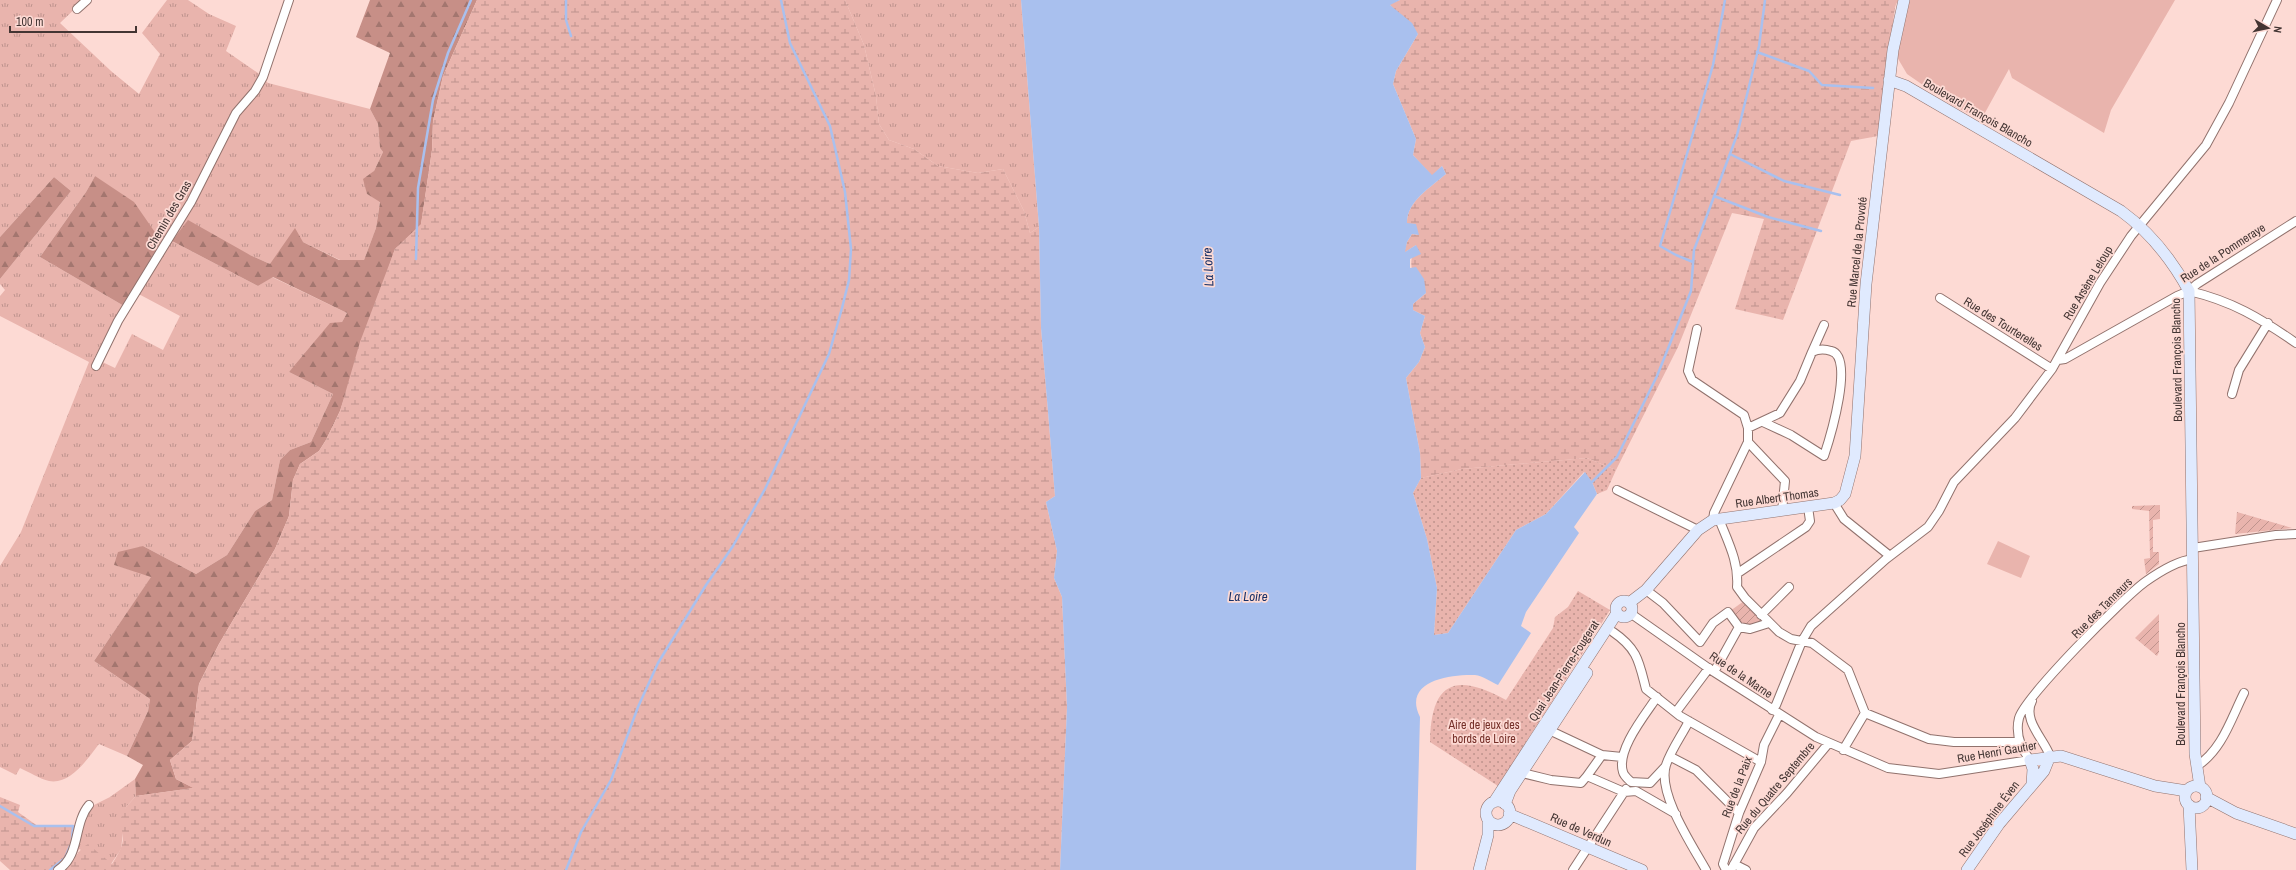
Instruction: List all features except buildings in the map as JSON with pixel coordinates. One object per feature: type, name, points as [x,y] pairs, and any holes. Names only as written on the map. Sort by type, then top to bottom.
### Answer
[{"type":"street","points":[[77,9],[87,0]]},
{"type":"street","name":"Chemin des Gras","points":[[96,366],[118,321],[156,262],[164,244],[191,202],[236,113],[255,91],[263,77],[289,0]]},
{"type":"street","name":"Rue Marcel de la Provoté","points":[[1834,503],[1840,500],[1845,494],[1855,456],[1866,284],[1895,34],[1904,0]]},
{"type":"street","name":"Rue Arsène Leloup","points":[[1772,710],[1776,705],[1802,640],[1813,623],[1890,556],[1928,527],[1939,511],[1954,482],[2015,418],[2052,369],[2100,283],[2140,225],[2154,211],[2206,145],[2229,103],[2277,0]]},
{"type":"street","name":"Boulevard François Blancho","points":[[1889,80],[1898,82],[2032,158],[2121,211],[2140,225],[2157,244],[2189,291],[2197,870]]},
{"type":"street","name":"Rue de la Pommeraye","points":[[2058,360],[2065,359],[2176,296],[2189,291],[2197,284],[2296,222]]},
{"type":"street","points":[[2189,291],[2226,301],[2268,323],[2296,343]]},
{"type":"street","name":"Rue des Tourterelles","points":[[1940,298],[2052,369]]},
{"type":"street","points":[[2232,394],[2239,370],[2268,323]]},
{"type":"street","points":[[1748,428],[1763,422],[1780,412],[1788,402],[1824,325]]},
{"type":"street","points":[[1697,329],[1688,371],[1692,380],[1744,415],[1748,428],[1748,442],[1714,513],[1736,562],[1738,573],[1737,587],[1761,615],[1779,632],[1792,639],[1812,643],[1848,670],[1865,713],[1929,739],[1985,744],[2019,742]]},
{"type":"street","points":[[1763,422],[1791,435],[1824,456],[1840,387],[1842,362],[1835,352],[1826,350],[1812,352]]},
{"type":"street","points":[[1748,442],[1785,481],[1782,510]]},
{"type":"street","points":[[1617,490],[1695,533]]},
{"type":"street","points":[[1834,503],[1844,519],[1890,556]]},
{"type":"street","name":"Rue Albert Thomas","points":[[1718,519],[1834,503]]},
{"type":"street","points":[[1738,573],[1806,527],[1810,521],[1808,507]]},
{"type":"street","name":"Quai Jean-Pierre-Fougerat","points":[[1486,870],[1493,822],[1486,811],[1494,802],[1625,612],[1695,533],[1718,519]]},
{"type":"street","name":"Rue des Tanneurs","points":[[2039,691],[2128,596],[2168,567],[2193,554],[2276,535],[2296,534]]},
{"type":"street","points":[[1761,615],[1789,586]]},
{"type":"street","points":[[1644,592],[1663,602],[1700,642],[1713,623],[1728,612],[1739,627],[1750,629],[1769,623]]},
{"type":"street","name":"Quai Jean-Pierre-Fougerat","points":[[1493,822],[1506,822],[1510,791],[1550,731],[1625,612]]},
{"type":"street","name":"Rue de la Marne","points":[[1625,612],[1779,715],[1828,744],[1843,750]]},
{"type":"street","points":[[1678,714],[1711,670],[1739,627]]},
{"type":"street","points":[[1613,632],[1632,647],[1640,664],[1646,689],[1689,721],[1761,762]]},
{"type":"street","points":[[2039,691],[2029,709],[2032,724],[2046,744],[2050,756]]},
{"type":"street","points":[[2030,760],[2019,742],[2018,726],[2023,708],[2039,691]]},
{"type":"street","points":[[2197,766],[2209,758],[2219,744],[2244,693]]},
{"type":"street","points":[[1657,697],[1641,720],[1622,757],[1623,773],[1631,782],[1650,783],[1668,761],[1689,721]]},
{"type":"street","points":[[1843,750],[1865,713]]},
{"type":"street","name":"Rue de la Paix","points":[[1726,870],[1723,864],[1739,813],[1761,762],[1764,745],[1779,715]]},
{"type":"street","points":[[2018,726],[2032,724]]},
{"type":"street","points":[[1550,731],[1602,755],[1622,757]]},
{"type":"street","name":"Rue du Quatre Septembre","points":[[1733,867],[1754,828],[1787,793],[1828,744]]},
{"type":"street","name":"Rue Henri Gautier","points":[[1843,750],[1888,768],[1939,774],[2050,756],[2068,757],[2195,798],[2296,834]]},
{"type":"street","name":"Boulevard François Blancho","points":[[2192,870],[2197,766],[2195,754]]},
{"type":"street","points":[[1522,773],[1551,780],[1581,783],[1602,755]]},
{"type":"street","name":"Rue Joséphine Éven","points":[[1967,870],[1999,824],[2044,771],[2050,756]]},
{"type":"street","name":"Rue Joséphine Éven","points":[[2030,760],[2033,769],[2032,784]]},
{"type":"street","points":[[1668,761],[1696,770],[1739,813]]},
{"type":"street","points":[[1668,761],[1664,776],[1676,814],[1706,870]]},
{"type":"street","points":[[1587,776],[1624,792],[1636,791],[1676,814]]},
{"type":"street","points":[[1573,870],[1631,782]]},
{"type":"street","points":[[1494,802],[1507,809]]},
{"type":"street","points":[[58,870],[69,860],[77,841],[83,813],[89,805]]},
{"type":"street","name":"Rue de Verdun","points":[[1507,809],[1587,848],[1642,870]]},
{"type":"street","name":"Quai Jean-Pierre-Fougerat","points":[[1479,870],[1493,822]]},
{"type":"street","points":[[1733,867],[1746,870]]},
{"type":"green space","points":[[0,0],[84,0],[60,23],[111,71],[139,94],[160,54],[142,33],[167,0],[188,0],[209,14],[236,26],[226,51],[258,73],[268,83],[370,109],[378,124],[380,148],[383,152],[374,171],[367,194],[380,201],[376,228],[364,260],[340,260],[303,242],[270,264],[250,255],[172,241],[258,286],[272,277],[347,313],[342,322],[289,372],[333,394],[311,442],[290,450],[280,460],[272,500],[255,511],[227,555],[196,574],[143,546],[114,565],[152,576],[94,661],[150,699],[148,711],[127,756],[99,744],[72,775],[57,781],[46,780],[20,768],[16,775],[0,767],[0,566],[21,532],[89,362],[0,316],[0,296],[5,290],[0,284],[0,279],[71,191],[54,177],[0,237]],"holes":[[[95,176],[133,291],[180,316],[163,350],[132,334],[115,368],[94,358],[124,306],[40,257],[86,192]]]},
{"type":"green space","points":[[370,0],[477,0],[443,76],[433,121],[432,150],[421,225],[395,249],[340,411],[319,451],[300,464],[293,480],[289,516],[275,549],[219,644],[199,684],[192,741],[170,760],[176,779],[194,788],[136,796],[135,779],[143,765],[127,756],[148,711],[150,699],[94,661],[151,577],[114,565],[118,552],[143,546],[196,574],[227,555],[255,511],[272,500],[280,460],[290,450],[311,442],[333,394],[289,372],[330,323],[342,322],[347,313],[273,277],[258,286],[172,241],[188,220],[250,255],[270,264],[295,228],[303,242],[339,260],[364,260],[376,228],[380,202],[367,194],[363,179],[374,171],[383,152],[380,148],[378,124],[370,109],[390,53],[356,37]]},
{"type":"green space","points":[[477,0],[845,0],[864,45],[876,96],[879,124],[889,140],[914,149],[938,166],[978,173],[1003,169],[1024,211],[1030,233],[1039,227],[1041,328],[1055,496],[1046,502],[1057,551],[1054,578],[1062,597],[1067,707],[1060,870],[63,870],[81,849],[88,844],[112,864],[121,848],[123,839],[119,822],[126,807],[136,796],[193,788],[176,779],[170,760],[192,741],[199,684],[219,644],[275,549],[289,516],[293,480],[300,464],[319,451],[340,411],[360,342],[395,249],[421,224],[432,150],[433,121],[443,76]]},
{"type":"green space","points":[[845,0],[1021,0],[1039,227],[1030,233],[1024,211],[1003,169],[978,173],[938,166],[914,149],[889,140],[879,124],[876,96],[864,45]]},
{"type":"green space","points":[[1400,0],[1898,0],[1895,7],[1878,136],[1851,141],[1783,320],[1735,309],[1764,219],[1732,213],[1678,347],[1616,470],[1587,458],[1462,469],[1421,478],[1420,453],[1406,378],[1419,362],[1425,347],[1420,333],[1425,316],[1413,310],[1413,304],[1426,293],[1412,270],[1411,265],[1416,245],[1404,253],[1407,242],[1412,234],[1418,235],[1407,223],[1411,208],[1420,196],[1446,174],[1442,166],[1432,176],[1413,155],[1416,139],[1393,84],[1396,71],[1418,34],[1389,4]]},
{"type":"green space","points":[[1909,0],[2175,0],[2111,110],[2104,133],[2012,78],[2009,69],[1981,120],[1952,105],[1907,74],[1897,57]]},
{"type":"green space","points":[[95,176],[134,202],[161,241],[124,306],[40,257],[86,192]]},
{"type":"green space","points":[[54,177],[71,191],[0,279],[0,237]]},
{"type":"green space","points":[[1587,458],[1616,470],[1607,490],[1597,494],[1592,482],[1584,472],[1546,514],[1516,530],[1448,633],[1434,635],[1437,588],[1427,539],[1413,493],[1421,478],[1462,469]]},
{"type":"green space","points":[[2160,505],[2160,519],[2153,520],[2153,552],[2159,552],[2159,564],[2146,574],[2144,559],[2150,558],[2149,511],[2132,509],[2132,506]]},
{"type":"green space","points":[[2237,512],[2292,528],[2235,534]]},
{"type":"green space","points":[[1998,541],[2030,556],[2021,578],[1987,564]]},
{"type":"green space","name":"Aire de jeux des bords de Loire","points":[[1578,591],[1610,610],[1498,786],[1430,742],[1431,722],[1435,706],[1441,695],[1449,688],[1460,685],[1473,686],[1488,691],[1506,700],[1553,628],[1555,617],[1568,607]]},
{"type":"green space","points":[[1744,601],[1760,620],[1758,625],[1745,626],[1730,611]]},
{"type":"green space","points":[[2159,614],[2159,652],[2157,656],[2135,638]]},
{"type":"green space","points":[[135,779],[136,796],[126,807],[121,849],[111,864],[79,849],[70,865],[63,869],[53,870],[62,862],[69,850],[75,831],[75,825],[83,825],[92,806],[110,797]]},
{"type":"green space","points":[[0,797],[20,805],[18,812],[39,827],[75,825],[74,838],[70,851],[59,866],[53,870],[10,870],[0,861]]},
{"type":"water","name":"La Loire","points":[[1021,0],[1400,0],[1390,5],[1412,23],[1418,34],[1396,71],[1393,84],[1416,139],[1413,155],[1432,175],[1442,166],[1446,174],[1420,196],[1411,208],[1407,223],[1416,224],[1419,235],[1412,234],[1407,242],[1405,252],[1416,245],[1421,254],[1410,259],[1410,268],[1416,267],[1424,279],[1426,293],[1413,304],[1413,310],[1425,316],[1420,333],[1425,347],[1419,362],[1406,378],[1420,453],[1421,478],[1413,493],[1427,539],[1437,588],[1434,635],[1448,633],[1516,530],[1546,514],[1585,472],[1592,482],[1597,494],[1574,527],[1579,533],[1526,612],[1521,626],[1531,633],[1498,685],[1475,675],[1453,676],[1431,682],[1417,695],[1416,705],[1420,717],[1416,870],[1060,870],[1067,707],[1062,597],[1054,578],[1057,551],[1046,502],[1055,496],[1041,328],[1039,227]]},
{"type":"waterway","points":[[416,259],[418,188],[433,100],[448,53],[471,0]]},
{"type":"waterway","points":[[566,0],[566,20],[571,36]]},
{"type":"waterway","points":[[566,870],[581,832],[611,780],[638,707],[658,663],[706,585],[733,546],[765,489],[829,354],[849,280],[851,249],[845,192],[830,126],[790,43],[781,0]]},
{"type":"waterway","points":[[1693,262],[1660,246],[1713,65],[1725,0]]},
{"type":"waterway","points":[[1592,482],[1617,457],[1657,376],[1691,291],[1694,250],[1737,135],[1759,46],[1765,0]]},
{"type":"waterway","points":[[1757,52],[1809,71],[1822,85],[1873,88]]},
{"type":"waterway","points":[[1730,154],[1784,181],[1840,195]]},
{"type":"waterway","points":[[1714,196],[1768,217],[1821,231]]},
{"type":"waterway","points":[[0,806],[34,826],[73,826],[72,839]]},
{"type":"waterway","points":[[50,870],[65,858],[70,846]]}]
